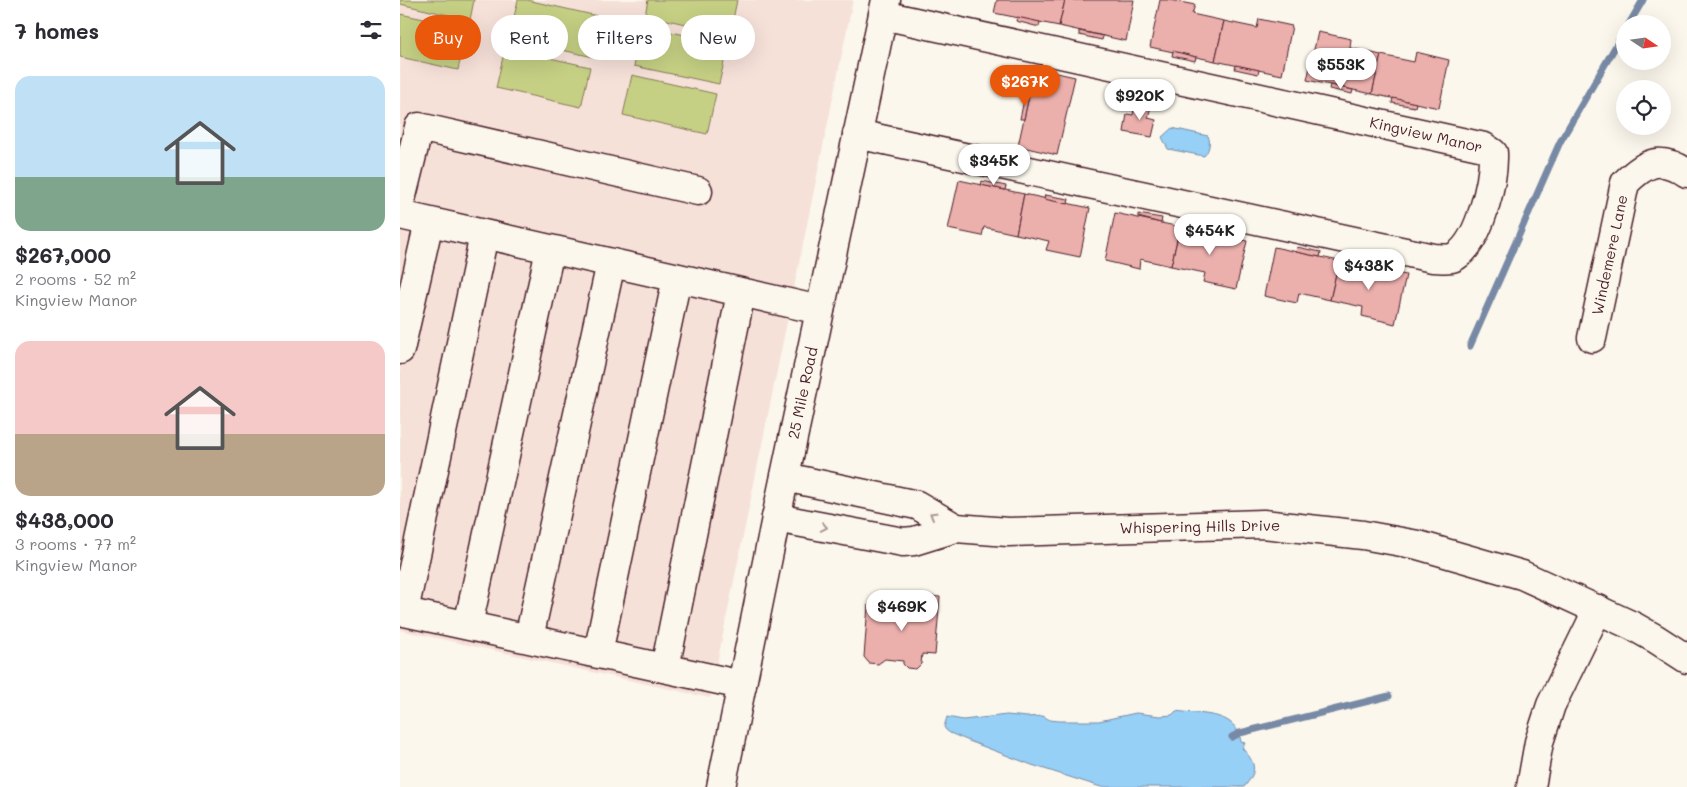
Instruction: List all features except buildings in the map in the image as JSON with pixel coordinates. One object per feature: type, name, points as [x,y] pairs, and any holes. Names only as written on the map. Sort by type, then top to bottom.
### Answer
[{"type":"street","name":"Kingview Manor","points":[[857,134],[1433,258],[1454,258],[1465,249],[1483,209],[1494,167],[1493,153],[1484,147],[884,7]]},
{"type":"street","name":"25 Mile Road","points":[[721,787],[884,7]]},
{"type":"street","points":[[400,204],[419,127],[698,191]]},
{"type":"street","name":"Windemere Lane","points":[[1592,338],[1625,183],[1639,169],[1656,162],[1675,165],[1687,173]]},
{"type":"street","points":[[400,215],[820,310]]},
{"type":"street","points":[[400,350],[429,222]]},
{"type":"street","points":[[484,235],[402,611],[742,684]]},
{"type":"street","points":[[468,625],[550,250]]},
{"type":"street","points":[[529,638],[611,264]]},
{"type":"street","points":[[598,653],[677,278]]},
{"type":"street","points":[[665,668],[741,293]]},
{"type":"street","name":"Whispering Hills Drive","points":[[785,477],[917,506],[956,528]]},
{"type":"street","name":"Whispering Hills Drive","points":[[776,518],[903,542],[914,541],[956,528],[1008,532],[1263,524],[1353,534],[1418,545],[1522,575],[1598,609],[1656,639],[1687,659]]},
{"type":"street","points":[[1531,787],[1539,742],[1551,705],[1598,609]]},
{"type":"shaded area","points":[[400,0],[853,0],[710,698],[400,630]]},
{"type":"green space","points":[[400,0],[474,0],[471,15],[448,15],[400,4]]},
{"type":"green space","points":[[518,0],[527,0],[593,15],[578,15],[578,54],[568,51],[568,15],[514,15]]},
{"type":"green space","points":[[648,0],[737,0],[734,15],[681,15],[681,23],[671,21],[671,15],[645,15]]},
{"type":"green space","points":[[400,14],[415,17],[415,60],[460,60],[458,70],[400,57]]},
{"type":"green space","points":[[671,32],[681,34],[681,60],[724,60],[719,84],[634,66],[635,60],[671,60]]},
{"type":"green space","points":[[502,60],[559,60],[590,67],[581,107],[496,88]]},
{"type":"green space","points":[[632,75],[716,94],[707,134],[623,115]]},
{"type":"water","points":[[1172,128],[1208,136],[1209,144],[1206,154],[1204,156],[1168,149],[1162,137]]},
{"type":"water","points":[[1176,711],[1216,716],[1233,724],[1241,742],[1245,743],[1242,748],[1250,758],[1253,767],[1252,776],[1244,787],[1101,787],[1032,765],[969,741],[950,733],[944,727],[947,717],[963,720],[1007,715],[1043,716],[1050,720],[1059,721],[1099,721],[1136,713],[1160,716],[1172,715]]},
{"type":"waterway","points":[[1634,15],[1643,0]]},
{"type":"waterway","points":[[1470,346],[1560,142],[1616,46]]},
{"type":"waterway","points":[[1232,737],[1240,733],[1389,696]]}]
